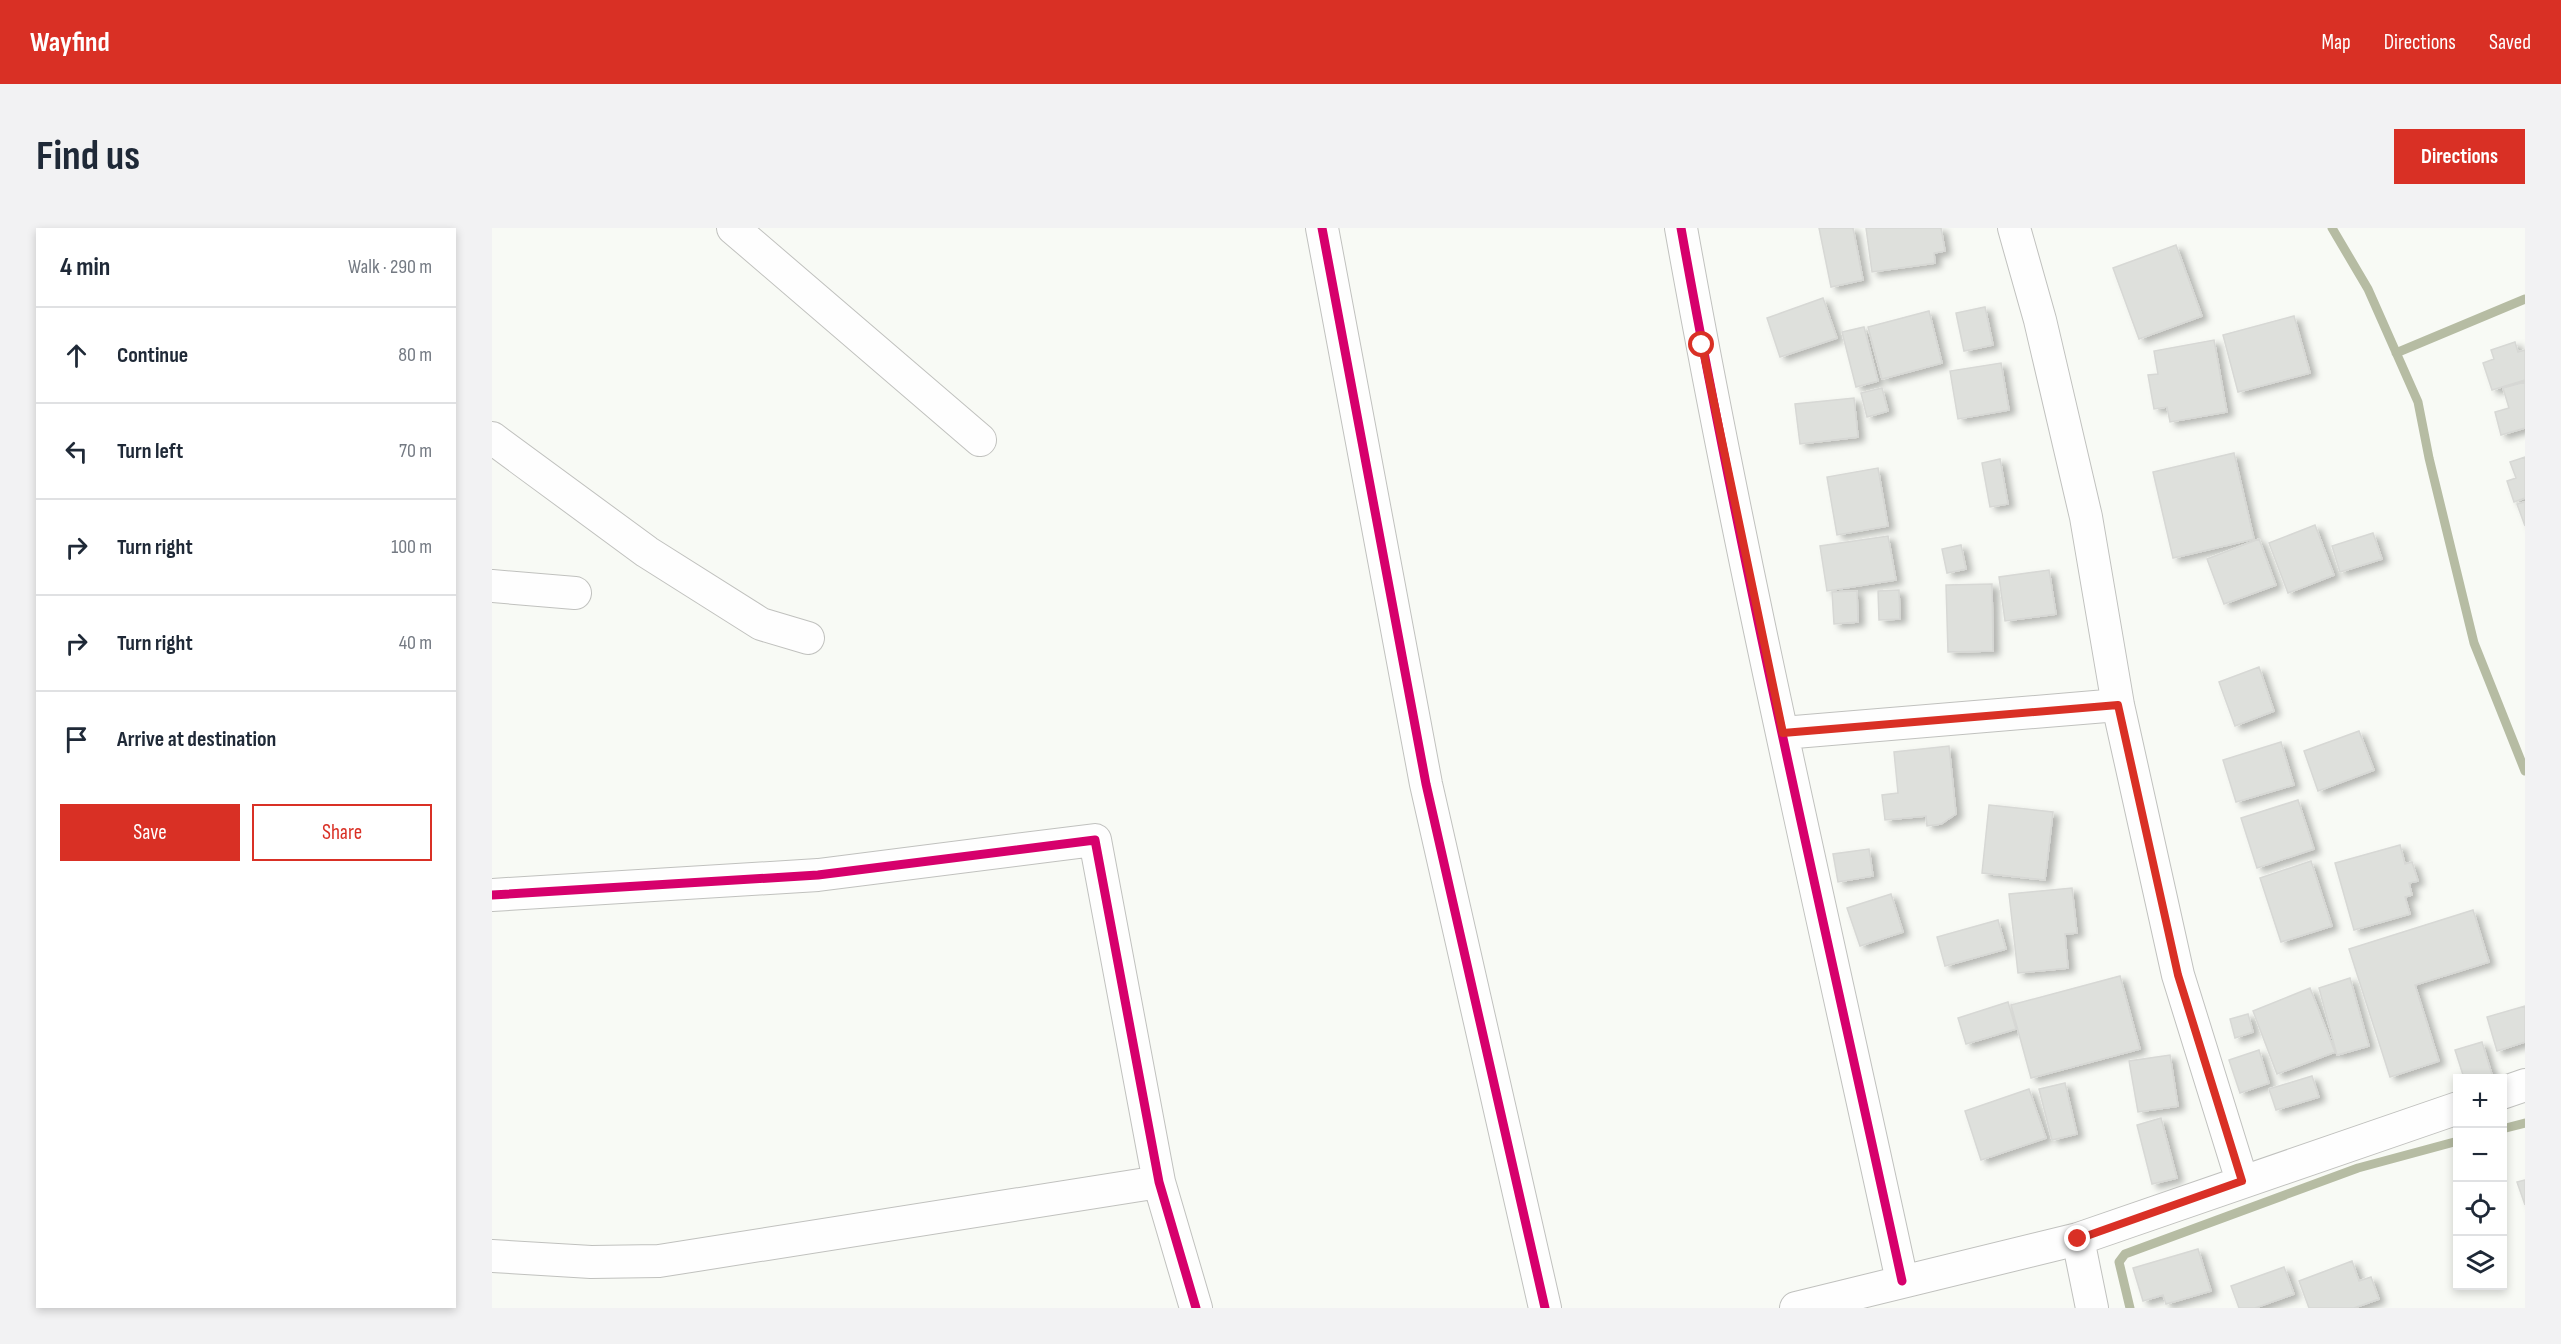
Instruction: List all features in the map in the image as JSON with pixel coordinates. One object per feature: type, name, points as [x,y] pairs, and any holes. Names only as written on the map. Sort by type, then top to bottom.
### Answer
[{"type":"street","points":[[733,228],[980,440]]},
{"type":"street","points":[[1321,228],[1426,784],[1545,1308]]},
{"type":"street","points":[[1681,228],[1702,345],[1783,733],[1902,1281]]},
{"type":"street","points":[[2014,228],[2040,320],[2086,517],[2118,705],[2178,975],[2242,1181]]},
{"type":"street","points":[[492,438],[647,552],[761,624],[808,638]]},
{"type":"street","points":[[492,586],[575,593]]},
{"type":"street","points":[[1783,733],[2118,705]]},
{"type":"street","points":[[492,895],[818,875],[1095,840],[1159,1182],[1196,1308]]},
{"type":"street","points":[[2507,1091],[2525,1085]]},
{"type":"street","points":[[1796,1308],[2078,1239],[2453,1109]]},
{"type":"street","points":[[492,1256],[591,1262],[659,1261],[1159,1182]]},
{"type":"street","points":[[2078,1239],[2092,1308]]},
{"type":"building","points":[[1819,228],[1853,228],[1863,280],[1831,287]]},
{"type":"building","points":[[1866,228],[1941,228],[1945,251],[1934,253],[1935,263],[1872,272]]},
{"type":"building","points":[[2176,245],[2202,316],[2139,339],[2113,268]]},
{"type":"building","points":[[1823,298],[1837,338],[1780,357],[1767,318]]},
{"type":"building","points":[[1985,307],[1993,345],[1964,351],[1956,313]]},
{"type":"building","points":[[1929,311],[1942,363],[1882,379],[1868,327]]},
{"type":"building","points":[[2294,316],[2310,373],[2238,392],[2223,335]]},
{"type":"building","points":[[1864,327],[1878,381],[1856,387],[1842,332]]},
{"type":"building","points":[[2214,340],[2227,412],[2170,422],[2167,407],[2154,409],[2148,375],[2158,374],[2154,351]]},
{"type":"building","points":[[2515,342],[2518,352],[2525,350],[2525,380],[2492,390],[2483,363],[2494,359],[2491,350]]},
{"type":"building","points":[[2001,363],[2009,410],[1958,419],[1950,371]]},
{"type":"building","points":[[2525,382],[2525,428],[2501,435],[2495,412],[2509,408],[2503,388]]},
{"type":"building","points":[[1882,388],[1888,411],[1867,417],[1861,393]]},
{"type":"building","points":[[1854,398],[1858,437],[1800,444],[1795,404]]},
{"type":"building","points":[[2234,453],[2254,539],[2173,558],[2153,472]]},
{"type":"building","points":[[2525,457],[2525,498],[2514,502],[2507,481],[2516,478],[2510,462]]},
{"type":"building","points":[[2000,459],[2008,504],[1990,507],[1982,463]]},
{"type":"building","points":[[1878,468],[1888,526],[1837,535],[1827,477]]},
{"type":"building","points":[[2525,502],[2525,526],[2517,504]]},
{"type":"building","points":[[2315,525],[2334,575],[2288,593],[2269,543]]},
{"type":"building","points":[[2373,533],[2382,559],[2340,572],[2332,546]]},
{"type":"building","points":[[1888,536],[1896,580],[1827,591],[1820,546]]},
{"type":"building","points":[[2259,539],[2276,585],[2224,604],[2207,559]]},
{"type":"building","points":[[1961,545],[1966,569],[1947,573],[1942,549]]},
{"type":"building","points":[[2049,570],[2056,614],[2005,621],[1999,577]]},
{"type":"building","points":[[1992,584],[1993,651],[1948,652],[1946,585]]},
{"type":"building","points":[[1899,590],[1900,619],[1879,620],[1878,591]]},
{"type":"building","points":[[1857,591],[1858,622],[1834,624],[1832,592]]},
{"type":"building","points":[[2259,667],[2274,711],[2235,726],[2219,682]]},
{"type":"building","points":[[2359,731],[2374,770],[2318,791],[2304,751]]},
{"type":"building","points":[[2281,742],[2294,785],[2236,802],[2223,760]]},
{"type":"building","points":[[1949,746],[1956,814],[1941,824],[1927,826],[1926,816],[1885,820],[1882,795],[1898,793],[1894,752]]},
{"type":"building","points":[[2298,800],[2314,849],[2257,868],[2241,818]]},
{"type":"building","points":[[1989,805],[2053,812],[2045,880],[1982,873]]},
{"type":"building","points":[[2400,845],[2405,864],[2412,862],[2418,881],[2409,883],[2412,895],[2405,897],[2410,914],[2354,930],[2335,863]]},
{"type":"building","points":[[1869,849],[1873,876],[1838,882],[1833,854]]},
{"type":"building","points":[[2311,861],[2332,926],[2281,942],[2260,878]]},
{"type":"building","points":[[2072,888],[2077,933],[2065,934],[2068,968],[2018,973],[2009,894]]},
{"type":"building","points":[[1891,894],[1903,932],[1860,946],[1847,908]]},
{"type":"building","points":[[2473,910],[2489,962],[2415,985],[2439,1061],[2390,1077],[2349,949]]},
{"type":"building","points":[[1998,920],[2006,949],[1945,966],[1937,937]]},
{"type":"building","points":[[2120,976],[2140,1049],[2031,1078],[2011,1005]]},
{"type":"building","points":[[2350,978],[2369,1046],[2337,1055],[2319,988]]},
{"type":"building","points":[[2310,988],[2335,1052],[2277,1074],[2253,1011]]},
{"type":"building","points":[[2008,1002],[2016,1029],[1966,1044],[1958,1018]]},
{"type":"building","points":[[2525,1006],[2525,1042],[2497,1051],[2487,1017]]},
{"type":"building","points":[[2248,1014],[2253,1032],[2235,1038],[2230,1019]]},
{"type":"building","points":[[2482,1042],[2492,1074],[2463,1074],[2455,1050]]},
{"type":"building","points":[[2259,1050],[2269,1083],[2240,1093],[2229,1060]]},
{"type":"building","points":[[2170,1055],[2178,1106],[2138,1112],[2129,1061]]},
{"type":"building","points":[[2312,1076],[2319,1097],[2276,1110],[2269,1089]]},
{"type":"building","points":[[2065,1083],[2077,1134],[2052,1140],[2039,1089]]},
{"type":"building","points":[[2029,1089],[2046,1138],[1981,1160],[1965,1111]]},
{"type":"building","points":[[2161,1118],[2177,1178],[2152,1184],[2137,1125]]},
{"type":"building","points":[[2525,1180],[2525,1205],[2517,1182]]},
{"type":"building","points":[[2198,1249],[2211,1291],[2166,1304],[2163,1295],[2143,1301],[2133,1268]]},
{"type":"building","points":[[2352,1261],[2359,1281],[2371,1277],[2379,1299],[2354,1308],[2309,1308],[2299,1281]]},
{"type":"building","points":[[2284,1267],[2294,1294],[2255,1308],[2239,1308],[2231,1286]]},
{"type":"waterway","points":[[2332,228],[2368,289],[2418,402],[2429,458],[2474,643],[2525,771]]},
{"type":"waterway","points":[[2396,353],[2525,299]]},
{"type":"waterway","points":[[2506,1128],[2525,1123]]},
{"type":"waterway","points":[[2130,1308],[2119,1262],[2125,1254],[2358,1168],[2453,1142]]},
{"type":"cycle path","points":[[1322,228],[1426,784],[1545,1308]]},
{"type":"cycle path","points":[[1681,228],[1731,492],[1902,1281]]},
{"type":"cycle path","points":[[492,895],[818,875],[1095,840],[1159,1182],[1196,1308]]},
{"type":"route","points":[[1702,345],[1783,733],[2118,705],[2178,975],[2242,1181],[2078,1239]]}]
